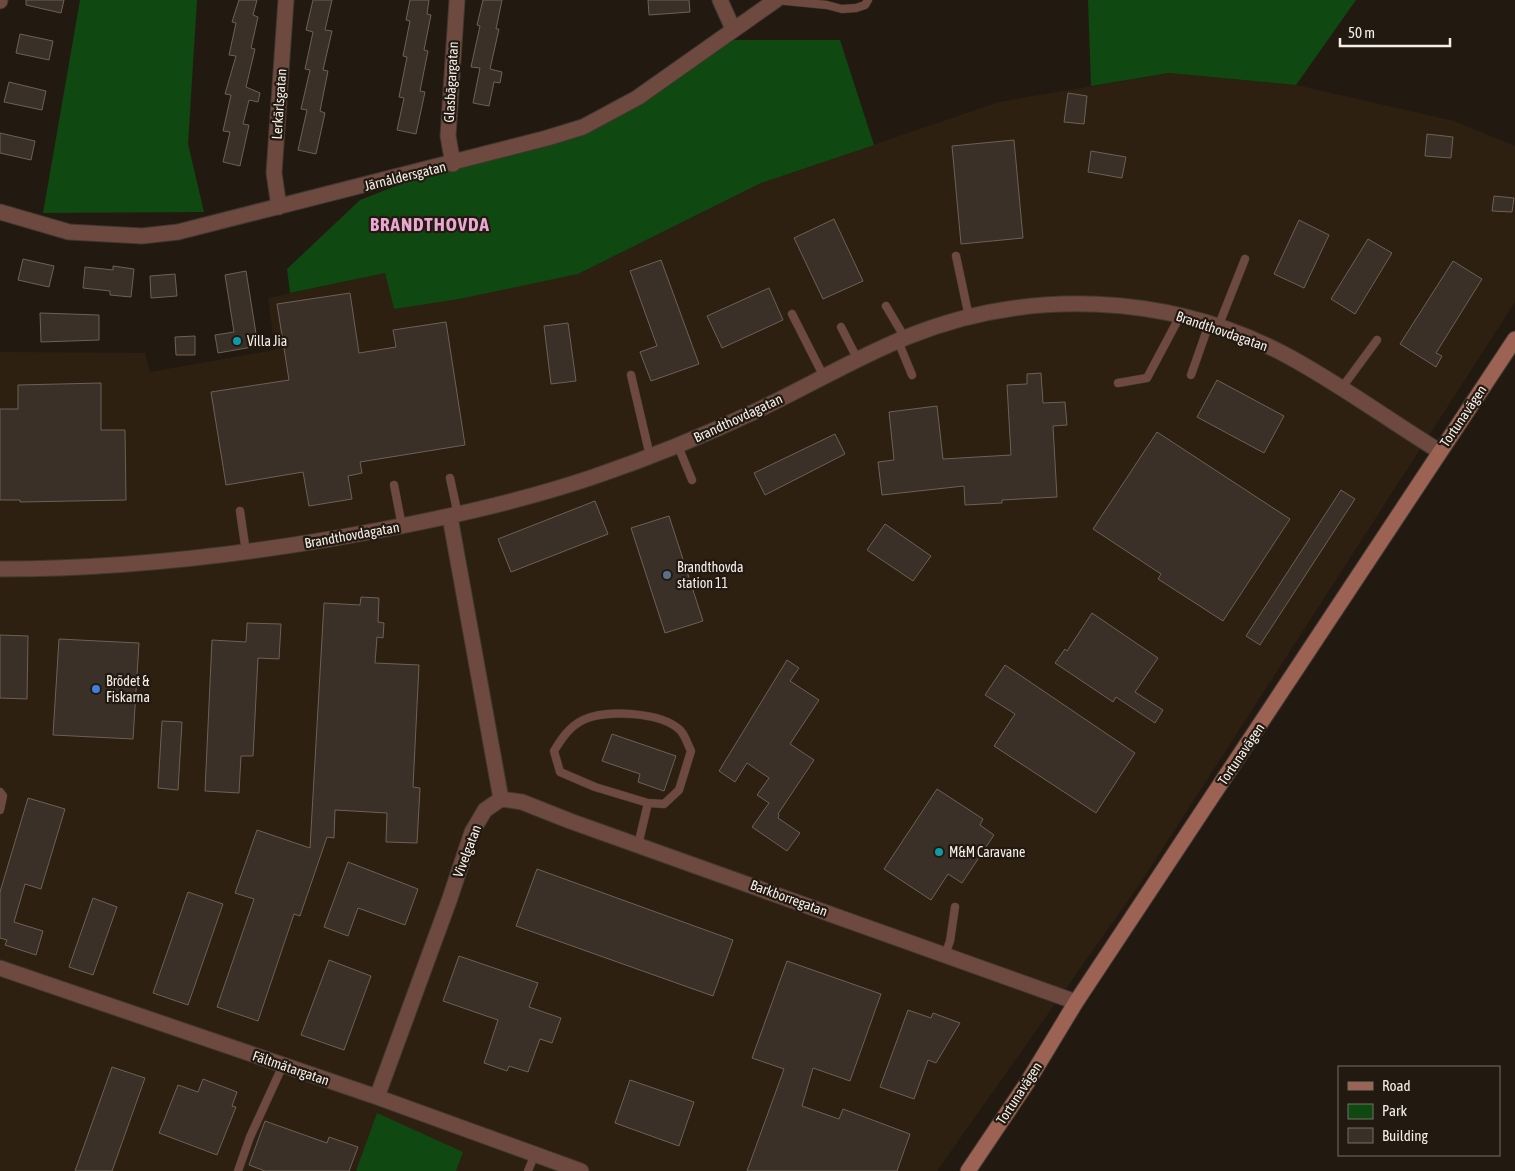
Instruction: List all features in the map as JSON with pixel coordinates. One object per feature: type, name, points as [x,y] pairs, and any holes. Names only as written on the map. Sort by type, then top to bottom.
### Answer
[{"type":"street","name":"Lerkärlsgatan","points":[[279,207],[274,173],[286,0]]},
{"type":"street","name":"Glasbägargatan","points":[[453,164],[448,136],[457,0]]},
{"type":"street","points":[[720,0],[733,29]]},
{"type":"street","name":"Järnåldersgatan","points":[[0,212],[63,232],[102,236],[142,236],[183,231],[453,164],[556,136],[599,120],[674,73],[776,0]]},
{"type":"street","name":"Brandthovdagatan","points":[[0,569],[67,569],[246,552],[454,516],[590,478],[678,446],[756,411],[901,340],[969,317],[1002,309],[1104,304],[1180,316],[1213,326],[1284,354],[1439,452]]},
{"type":"street","name":"Tortunavägen","points":[[968,1171],[1027,1084],[1076,1002],[1515,339]]},
{"type":"street","points":[[454,516],[501,800]]},
{"type":"street","name":"Barkborregatan","points":[[501,800],[522,802],[1076,1002]]},
{"type":"street","name":"Vivelgatan","points":[[377,1097],[449,901],[472,832],[484,810],[501,800]]},
{"type":"street","name":"Fältmätargatan","points":[[0,968],[377,1097],[581,1171]]},
{"type":"lane","name":"Järnåldersgatan","points":[[776,0],[827,5],[842,9],[856,8],[865,4],[868,0]]},
{"type":"lane","points":[[956,256],[969,317]]},
{"type":"lane","points":[[1191,375],[1245,258]]},
{"type":"lane","points":[[886,306],[901,340],[912,375]]},
{"type":"lane","points":[[792,314],[824,377]]},
{"type":"lane","points":[[1118,383],[1147,378],[1180,316]]},
{"type":"lane","points":[[841,327],[858,360]]},
{"type":"lane","points":[[1341,390],[1377,340]]},
{"type":"lane","points":[[631,375],[650,456]]},
{"type":"lane","points":[[678,446],[692,480]]},
{"type":"lane","points":[[450,478],[454,516]]},
{"type":"lane","points":[[394,485],[402,526]]},
{"type":"lane","points":[[240,511],[246,552]]},
{"type":"lane","points":[[629,712],[655,718],[680,730],[691,751],[679,790],[664,804],[648,803],[595,787],[560,772],[554,750],[564,733],[584,720],[629,712]]},
{"type":"lane","points":[[0,792],[3,796],[0,810]]},
{"type":"lane","points":[[638,845],[648,803]]},
{"type":"lane","points":[[945,954],[950,941],[954,906]]},
{"type":"lane","points":[[238,1171],[250,1137],[283,1065]]},
{"type":"lane","points":[[528,1171],[535,1154]]},
{"type":"shaded area","points":[[1169,73],[1296,85],[1454,121],[1515,146],[1515,302],[1139,885],[937,1171],[0,1171],[0,352],[145,353],[150,372],[275,350],[268,298],[385,273],[394,309],[578,274],[761,183],[999,102]]},
{"type":"green space","points":[[80,0],[197,0],[188,144],[204,212],[43,213]]},
{"type":"green space","points":[[1088,0],[1356,0],[1296,85],[1169,73],[1091,86]]},
{"type":"green space","points":[[721,40],[840,40],[874,145],[761,183],[578,274],[459,299],[394,309],[385,273],[290,293],[287,269],[360,200],[447,166],[591,124]]},
{"type":"green space","points":[[377,1113],[463,1152],[456,1171],[356,1171]]},
{"type":"building","points":[[26,0],[64,0],[61,13],[26,5]]},
{"type":"building","points":[[239,0],[257,0],[253,15],[258,17],[251,48],[255,49],[246,87],[260,93],[258,102],[249,100],[243,124],[249,125],[240,166],[223,162],[230,132],[223,131],[231,95],[225,94],[236,56],[229,55],[236,23],[232,22]]},
{"type":"building","points":[[313,0],[332,0],[325,30],[332,31],[323,70],[328,71],[320,111],[325,113],[316,154],[298,150],[307,110],[301,109],[310,70],[305,69],[313,32],[306,30]]},
{"type":"building","points":[[410,0],[429,0],[427,14],[431,15],[424,50],[428,51],[420,91],[425,92],[416,134],[397,130],[404,98],[399,97],[407,57],[403,56],[410,21],[406,20]]},
{"type":"building","points":[[483,0],[502,0],[496,29],[499,29],[490,69],[502,72],[500,83],[494,82],[489,106],[473,103],[480,68],[471,67],[480,26],[477,25]]},
{"type":"building","points":[[648,0],[689,0],[690,12],[649,15]]},
{"type":"building","points":[[20,34],[53,41],[49,60],[16,53]]},
{"type":"building","points":[[9,82],[46,91],[42,110],[4,102]]},
{"type":"building","points":[[1068,93],[1087,96],[1084,124],[1064,122]]},
{"type":"building","points":[[0,133],[35,141],[31,160],[0,153]]},
{"type":"building","points":[[1427,134],[1453,137],[1451,158],[1425,156]]},
{"type":"building","points":[[1014,140],[1023,238],[961,244],[952,146]]},
{"type":"building","points":[[1091,151],[1126,157],[1122,178],[1088,172]]},
{"type":"building","points":[[1494,196],[1514,198],[1512,212],[1492,211]]},
{"type":"building","points":[[834,219],[863,281],[823,299],[794,238]]},
{"type":"building","points":[[1299,220],[1329,235],[1304,288],[1274,274]]},
{"type":"building","points":[[1368,239],[1392,253],[1355,314],[1331,299]]},
{"type":"building","points":[[23,259],[54,266],[49,287],[18,280]]},
{"type":"building","points":[[661,260],[699,364],[651,381],[640,352],[657,346],[630,271]]},
{"type":"building","points":[[1453,261],[1482,279],[1436,353],[1442,356],[1436,367],[1400,344]]},
{"type":"building","points":[[113,266],[134,269],[131,297],[110,295],[110,291],[83,288],[85,267],[113,270]]},
{"type":"building","points":[[246,271],[258,346],[218,353],[215,335],[234,332],[225,275]]},
{"type":"building","points":[[175,274],[177,296],[151,298],[150,276]]},
{"type":"building","points":[[769,288],[783,320],[722,348],[707,316]]},
{"type":"building","points":[[350,293],[359,353],[396,347],[393,330],[446,322],[465,445],[360,462],[362,473],[348,476],[352,499],[309,506],[303,472],[226,485],[211,392],[289,380],[277,304]]},
{"type":"building","points":[[40,313],[99,315],[99,340],[41,342]]},
{"type":"building","points":[[568,323],[576,381],[551,384],[544,326]]},
{"type":"building","points":[[195,336],[195,355],[176,355],[175,337]]},
{"type":"building","points":[[1041,373],[1043,403],[1065,402],[1067,425],[1053,426],[1057,497],[1002,500],[1002,503],[965,505],[964,486],[882,495],[878,462],[894,460],[889,412],[937,406],[943,459],[1011,455],[1007,385],[1027,384],[1027,374]]},
{"type":"building","points":[[1217,380],[1284,416],[1264,453],[1197,417]]},
{"type":"building","points":[[101,383],[101,430],[125,430],[126,500],[20,502],[20,500],[0,500],[0,409],[18,409],[18,385]]},
{"type":"building","points":[[1157,432],[1290,519],[1223,621],[1158,579],[1161,574],[1093,529]]},
{"type":"building","points":[[835,434],[845,454],[765,495],[754,473]]},
{"type":"building","points":[[1341,490],[1355,499],[1260,645],[1246,636]]},
{"type":"building","points":[[595,501],[608,534],[511,572],[498,539]]},
{"type":"building","name":"Brandthovda station 11","points":[[669,516],[703,621],[665,633],[631,528]]},
{"type":"building","points":[[885,524],[931,556],[913,581],[867,550]]},
{"type":"building","points":[[361,597],[379,598],[378,622],[384,623],[383,638],[377,637],[375,663],[419,665],[413,787],[420,788],[417,843],[386,842],[387,813],[335,810],[334,838],[327,837],[300,916],[294,914],[258,1021],[217,1007],[254,899],[235,893],[257,830],[310,848],[324,603],[360,605]]},
{"type":"building","points":[[1092,613],[1158,658],[1135,692],[1163,710],[1155,723],[1116,697],[1113,702],[1055,663],[1065,649],[1067,651]]},
{"type":"building","points":[[247,623],[281,624],[279,659],[258,658],[253,756],[241,756],[239,793],[205,791],[212,640],[246,642]]},
{"type":"building","points":[[0,635],[28,636],[27,699],[0,698]]},
{"type":"building","name":"Brödet & Fiskarna","points":[[59,639],[139,643],[133,739],[53,735]]},
{"type":"building","points":[[787,660],[799,668],[790,681],[819,700],[790,744],[814,760],[778,814],[778,818],[800,833],[787,851],[752,827],[769,803],[757,795],[769,778],[747,763],[735,782],[719,771]]},
{"type":"building","points":[[1005,665],[1135,753],[1096,813],[994,746],[1015,714],[985,695]]},
{"type":"building","points":[[162,721],[182,722],[178,790],[158,788]]},
{"type":"building","points":[[612,734],[676,756],[664,791],[638,782],[640,774],[602,761]]},
{"type":"building","name":"M&M Caravane","points":[[937,789],[983,819],[980,825],[994,835],[962,883],[948,874],[931,900],[884,869]]},
{"type":"building","points":[[28,798],[65,809],[41,889],[25,884],[14,922],[43,931],[36,955],[5,945],[7,940],[0,938],[0,892]]},
{"type":"building","points":[[348,862],[418,889],[405,925],[358,908],[348,936],[324,927]]},
{"type":"building","points":[[537,869],[733,940],[713,996],[516,926]]},
{"type":"building","points":[[188,892],[223,904],[188,1005],[153,993]]},
{"type":"building","points":[[93,898],[117,907],[93,975],[69,967]]},
{"type":"building","points":[[459,956],[538,983],[529,1007],[561,1018],[552,1043],[540,1039],[528,1072],[509,1066],[507,1071],[484,1063],[498,1020],[443,1001]]},
{"type":"building","points":[[329,960],[371,976],[344,1050],[301,1035]]},
{"type":"building","points":[[787,961],[881,994],[850,1081],[813,1068],[802,1106],[839,1119],[843,1109],[910,1134],[897,1171],[747,1171],[784,1069],[752,1058]]},
{"type":"building","points":[[908,1010],[931,1018],[933,1013],[960,1023],[936,1063],[928,1060],[914,1099],[880,1087]]},
{"type":"building","points":[[112,1067],[145,1078],[112,1171],[75,1171]]},
{"type":"building","points":[[203,1079],[237,1092],[232,1106],[236,1107],[217,1155],[159,1133],[178,1085],[198,1092]]},
{"type":"building","points":[[630,1080],[694,1102],[679,1146],[615,1123]]},
{"type":"building","points":[[265,1121],[327,1143],[329,1137],[358,1147],[349,1171],[265,1171],[249,1165]]},
{"type":"place","name":"Villa Jia","points":[[237,341]]},
{"type":"place","name":"Brandthovda station 11","points":[[667,575]]},
{"type":"place","name":"Brödet & Fiskarna","points":[[96,689]]},
{"type":"place","name":"M&M Caravane","points":[[939,852]]},
{"type":"district","name":"BRANDTHOVDA","points":[[430,224]]}]
